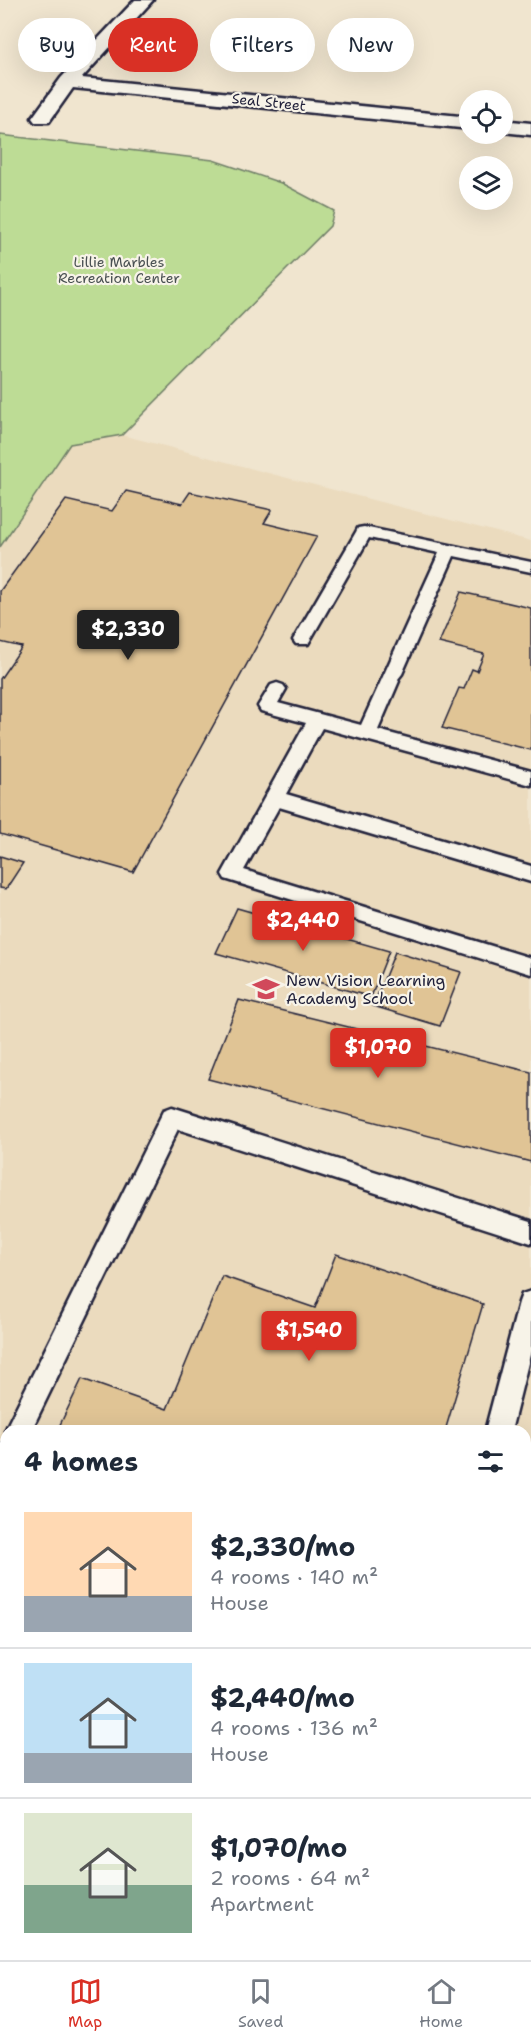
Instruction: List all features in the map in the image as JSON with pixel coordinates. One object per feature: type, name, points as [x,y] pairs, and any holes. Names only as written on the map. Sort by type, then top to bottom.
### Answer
[{"type":"street","points":[[42,118],[68,82],[144,0]]},
{"type":"street","name":"Seal Street","points":[[68,82],[459,122]]},
{"type":"street","points":[[513,127],[531,129]]},
{"type":"lane","points":[[302,640],[364,532],[531,567]]},
{"type":"lane","points":[[367,733],[449,550]]},
{"type":"lane","points":[[277,689],[267,706],[531,778]]},
{"type":"lane","points":[[318,719],[232,874],[531,966]]},
{"type":"lane","points":[[274,798],[531,874]]},
{"type":"lane","points":[[21,1425],[172,1117],[531,1232]]},
{"type":"lane","points":[[500,1425],[531,1302]]},
{"type":"shaded area","name":"New Vision Learning Academy School","points":[[122,435],[531,541],[531,1425],[0,1425],[0,547],[70,444]]},
{"type":"green space","name":"Lillie Marbles Recreation Center","points":[[0,135],[213,160],[281,183],[334,211],[330,226],[122,435],[70,444],[0,547]]},
{"type":"building","points":[[126,491],[182,504],[190,492],[272,510],[264,523],[317,536],[133,872],[0,834],[0,679],[22,647],[0,642],[0,591],[66,500],[112,511]]},
{"type":"building","points":[[461,592],[531,608],[531,750],[442,728],[459,688],[464,689],[472,669],[477,671],[484,654],[439,643]]},
{"type":"building","points":[[0,856],[23,863],[6,889],[0,888]]},
{"type":"building","points":[[237,908],[389,951],[371,997],[216,953]]},
{"type":"building","points":[[395,952],[461,972],[440,1026],[373,1006]]},
{"type":"building","points":[[239,1000],[531,1072],[531,1162],[208,1079]]},
{"type":"building","points":[[336,1254],[483,1304],[447,1425],[60,1425],[82,1379],[167,1409],[222,1276],[315,1308]]},
{"type":"place","name":"New Vision Learning Academy School","points":[[266,989]]}]
